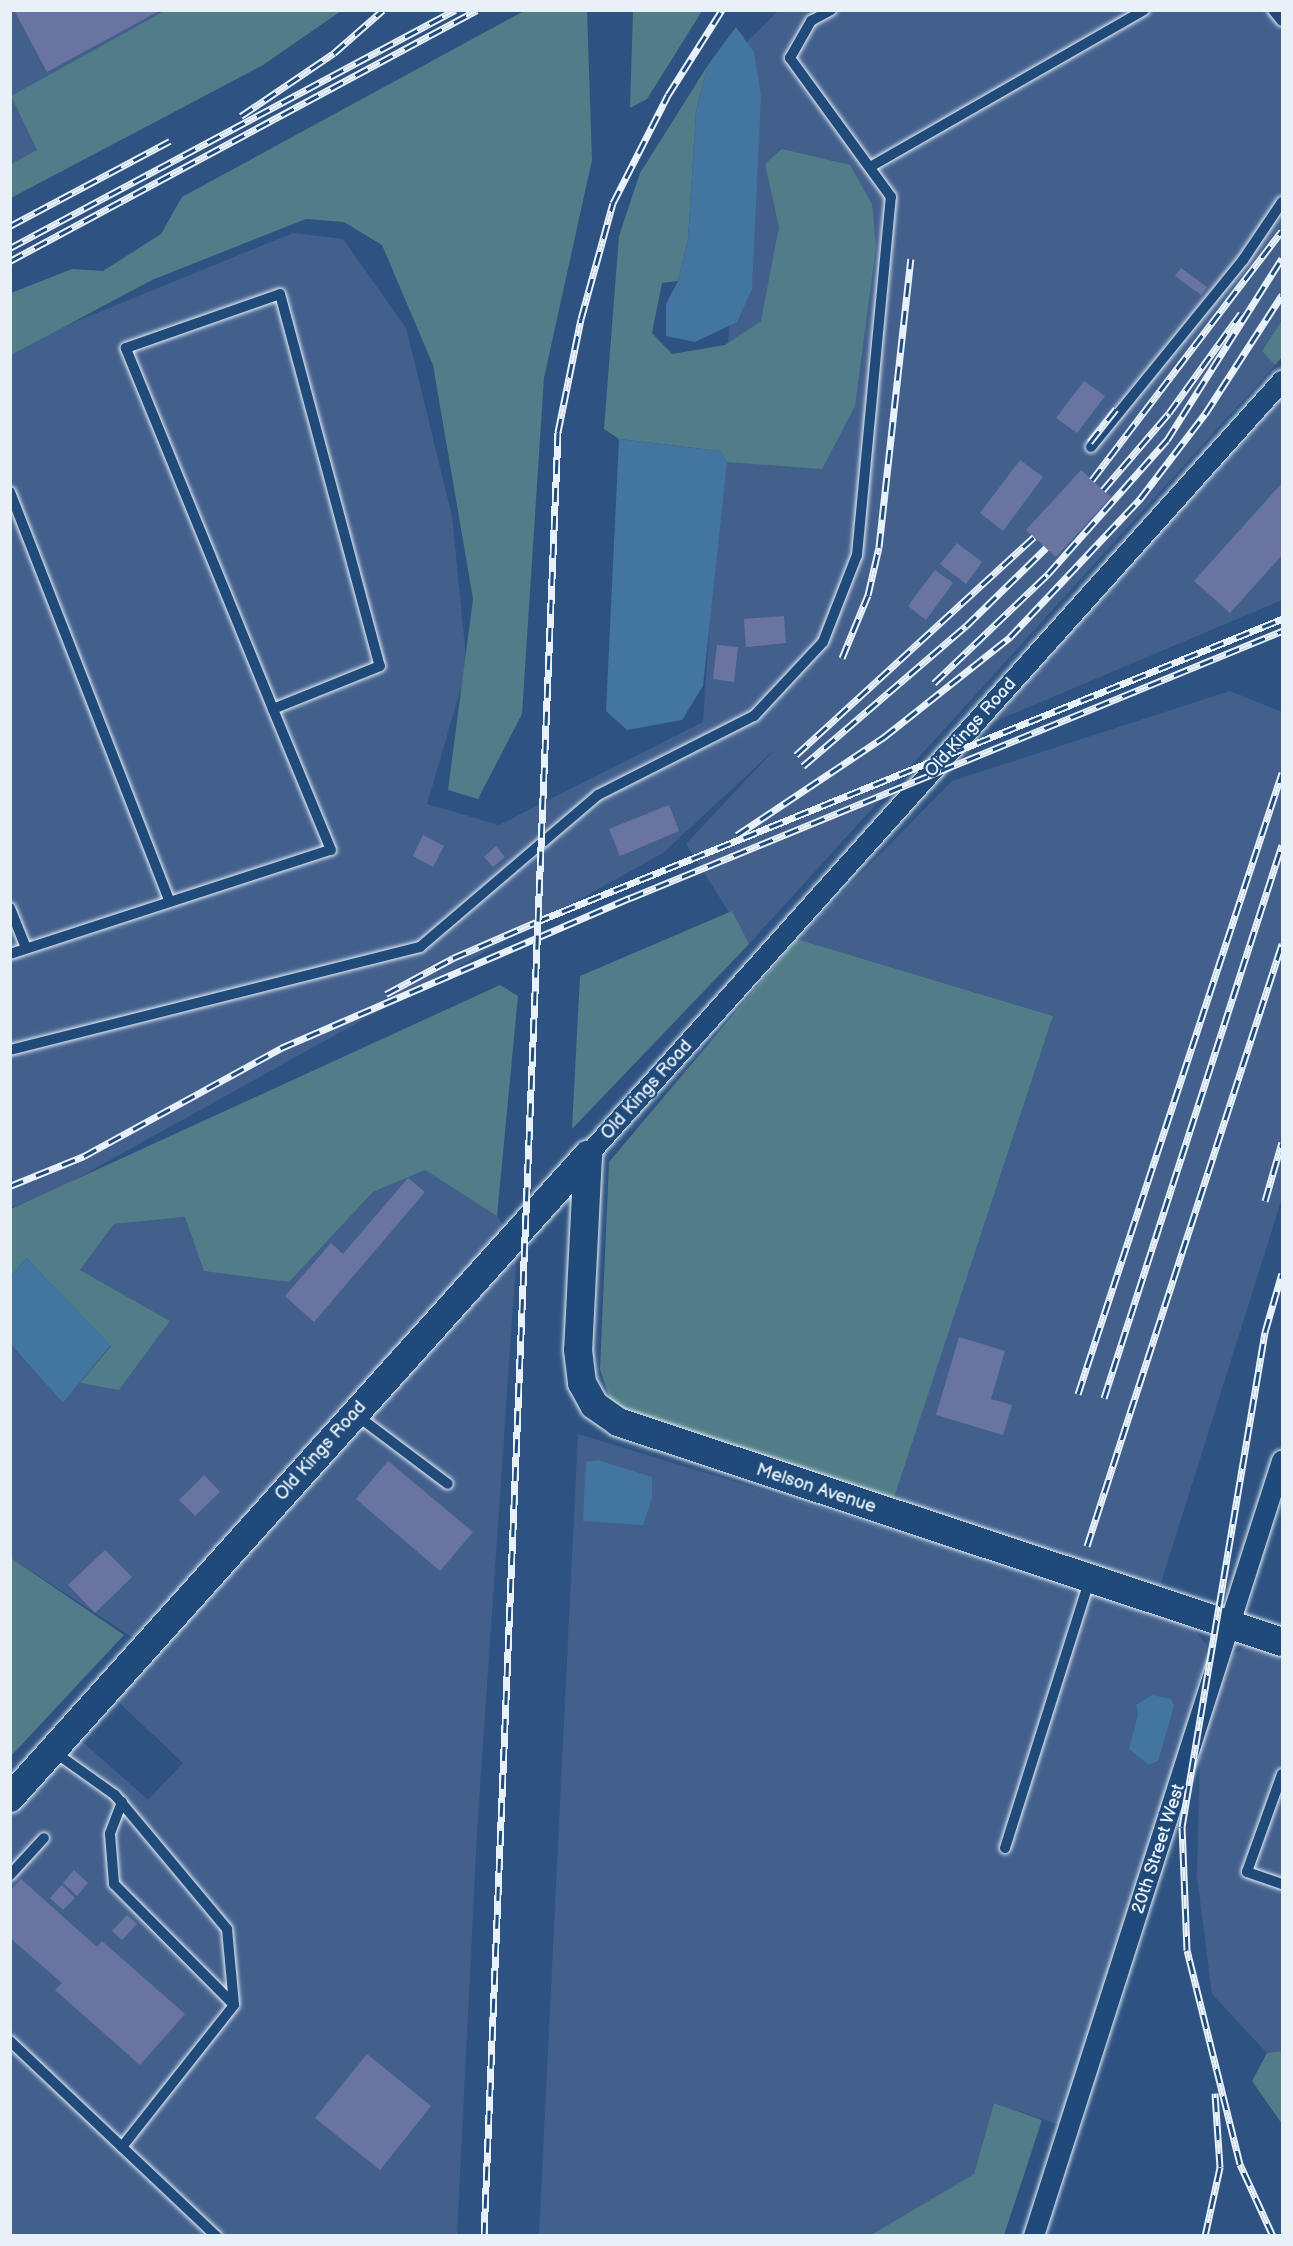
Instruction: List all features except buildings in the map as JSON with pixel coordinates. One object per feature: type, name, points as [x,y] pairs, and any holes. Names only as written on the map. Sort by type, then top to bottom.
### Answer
[{"type":"street","name":"Old Kings Road","points":[[10,1798],[1282,381]]},
{"type":"street","name":"Melson Avenue","points":[[588,1155],[578,1350],[582,1383],[594,1405],[629,1426],[1282,1642]]},
{"type":"street","name":"20th Street West","points":[[1034,2235],[1282,1461]]},
{"type":"lane","points":[[10,1050],[420,947],[598,795],[754,716],[823,642],[857,555],[891,197],[790,58],[810,21],[831,10]]},
{"type":"lane","points":[[870,167],[1144,10]]},
{"type":"lane","points":[[1273,10],[1282,21]]},
{"type":"lane","points":[[1091,447],[1243,260],[1282,202]]},
{"type":"lane","points":[[10,954],[331,850],[273,709],[126,348],[280,294],[380,666],[273,709]]},
{"type":"lane","points":[[10,492],[170,902]]},
{"type":"lane","points":[[10,908],[26,948]]},
{"type":"lane","points":[[355,1414],[448,1484]]},
{"type":"lane","points":[[1005,1848],[1090,1579]]},
{"type":"lane","points":[[53,1751],[122,1802],[226,1929],[234,2005],[122,2146]]},
{"type":"lane","points":[[1282,1774],[1248,1872],[1282,1884]]},
{"type":"lane","points":[[122,1802],[110,1834],[114,1884],[234,2005]]},
{"type":"lane","points":[[12,1872],[44,1838]]},
{"type":"lane","points":[[10,2041],[216,2235]]},
{"type":"shaded area","points":[[11,11],[164,11],[11,96]]},
{"type":"shaded area","points":[[778,11],[1282,11],[1282,320],[1262,351],[1275,365],[749,944],[686,844],[776,748],[663,853],[56,1190],[11,1208],[11,348],[293,233],[343,239],[406,328],[452,516],[467,667],[427,804],[499,825],[703,722],[748,41]]},
{"type":"shaded area","points":[[736,27],[754,52],[761,97],[752,289],[737,322],[695,342],[666,336],[666,304],[678,281],[688,240],[696,111],[708,65]]},
{"type":"shaded area","points":[[11,96],[38,150],[11,164]]},
{"type":"shaded area","points":[[1282,394],[1282,600],[984,726]]},
{"type":"shaded area","points":[[619,439],[720,451],[727,462],[703,686],[682,720],[627,730],[606,711]]},
{"type":"shaded area","points":[[1230,691],[1282,712],[1282,1198],[1160,1586],[892,1504],[1053,1016],[797,939],[952,781]]},
{"type":"shaded area","points":[[425,1170],[497,1216],[505,1228],[138,1641],[11,1558],[10,1345],[63,1403],[80,1383],[120,1389],[170,1321],[80,1270],[114,1224],[185,1217],[289,1282],[373,1192]]},
{"type":"shaded area","points":[[517,1246],[477,1832],[457,2235],[11,2236],[11,1811],[77,1737],[148,1800],[183,1763],[112,1696]]},
{"type":"shaded area","points":[[26,1258],[111,1345],[63,1403],[11,1345],[11,1277]]},
{"type":"shaded area","points":[[578,1434],[1185,1619],[1207,1645],[1172,1781],[1060,2125],[994,2103],[974,2174],[871,2235],[539,2236]]},
{"type":"shaded area","points":[[598,1460],[652,1477],[652,1499],[643,1525],[583,1521],[586,1462]]},
{"type":"shaded area","points":[[1253,1643],[1282,1652],[1282,2051],[1267,2053],[1212,1994],[1197,1876],[1200,1751],[1233,1654]]},
{"type":"shaded area","points":[[1152,1695],[1171,1699],[1174,1706],[1158,1761],[1149,1765],[1129,1749],[1138,1715],[1136,1705]]},
{"type":"green space","points":[[164,11],[341,11],[263,65],[11,198],[11,164],[37,150],[11,96]]},
{"type":"green space","points":[[524,11],[587,11],[592,160],[544,378],[522,714],[478,799],[448,790],[473,599],[433,365],[382,245],[344,222],[306,219],[152,280],[11,355],[11,293],[72,269],[103,271],[161,234],[182,197]]},
{"type":"green space","points":[[633,11],[702,11],[647,99],[630,108]]},
{"type":"green space","points":[[708,65],[696,111],[688,240],[678,281],[662,283],[652,333],[672,354],[725,345],[761,321],[779,227],[765,164],[782,149],[850,165],[872,204],[876,246],[855,406],[822,469],[727,462],[720,451],[619,439],[604,429],[619,236],[640,173]]},
{"type":"green space","points":[[1282,320],[1282,357],[1275,365],[1262,351]]},
{"type":"green space","points":[[732,911],[749,944],[572,1129],[580,976]]},
{"type":"green space","points":[[797,939],[1053,1016],[892,1504],[613,1408],[600,1369],[609,1162]]},
{"type":"green space","points":[[500,985],[518,996],[497,1216],[425,1170],[373,1192],[289,1282],[204,1271],[185,1217],[114,1224],[80,1270],[170,1321],[119,1390],[80,1383],[111,1346],[26,1258],[11,1277],[11,1209]]},
{"type":"green space","points":[[11,1558],[124,1635],[11,1756]]},
{"type":"green space","points":[[1282,2051],[1282,2124],[1252,2081],[1267,2053]]},
{"type":"green space","points":[[994,2103],[1042,2120],[1004,2235],[871,2235],[974,2174]]},
{"type":"railway","points":[[241,116],[334,53],[383,10]]},
{"type":"railway","points":[[10,248],[455,10]]},
{"type":"railway","points":[[10,261],[477,10]]},
{"type":"railway","points":[[484,2236],[558,432],[581,319],[613,203],[668,95],[722,10]]},
{"type":"railway","points":[[10,226],[170,141]]},
{"type":"railway","points":[[1092,480],[1282,231]]},
{"type":"railway","points":[[934,683],[1048,574],[1167,440],[1282,258]]},
{"type":"railway","points":[[842,658],[868,595],[879,547],[911,259]]},
{"type":"railway","points":[[737,835],[884,737],[1010,637],[1140,499],[1205,414],[1282,295]]},
{"type":"railway","points":[[1103,490],[1169,413],[1241,313]]},
{"type":"railway","points":[[1090,442],[1116,409]]},
{"type":"railway","points":[[796,755],[1034,537]]},
{"type":"railway","points":[[803,766],[966,626],[1046,548]]},
{"type":"railway","points":[[386,994],[453,958],[536,922],[1282,619]]},
{"type":"railway","points":[[10,1186],[84,1156],[281,1048],[630,898],[1282,631]]},
{"type":"railway","points":[[1078,1394],[1282,773]]},
{"type":"railway","points":[[1104,1398],[1282,845]]},
{"type":"railway","points":[[1087,1546],[1282,944]]},
{"type":"railway","points":[[1265,1201],[1282,1142]]},
{"type":"railway","points":[[1273,2236],[1240,2164],[1187,1950],[1182,1827],[1265,1332],[1282,1273]]},
{"type":"railway","points":[[1205,2236],[1220,2167],[1215,2093]]}]
